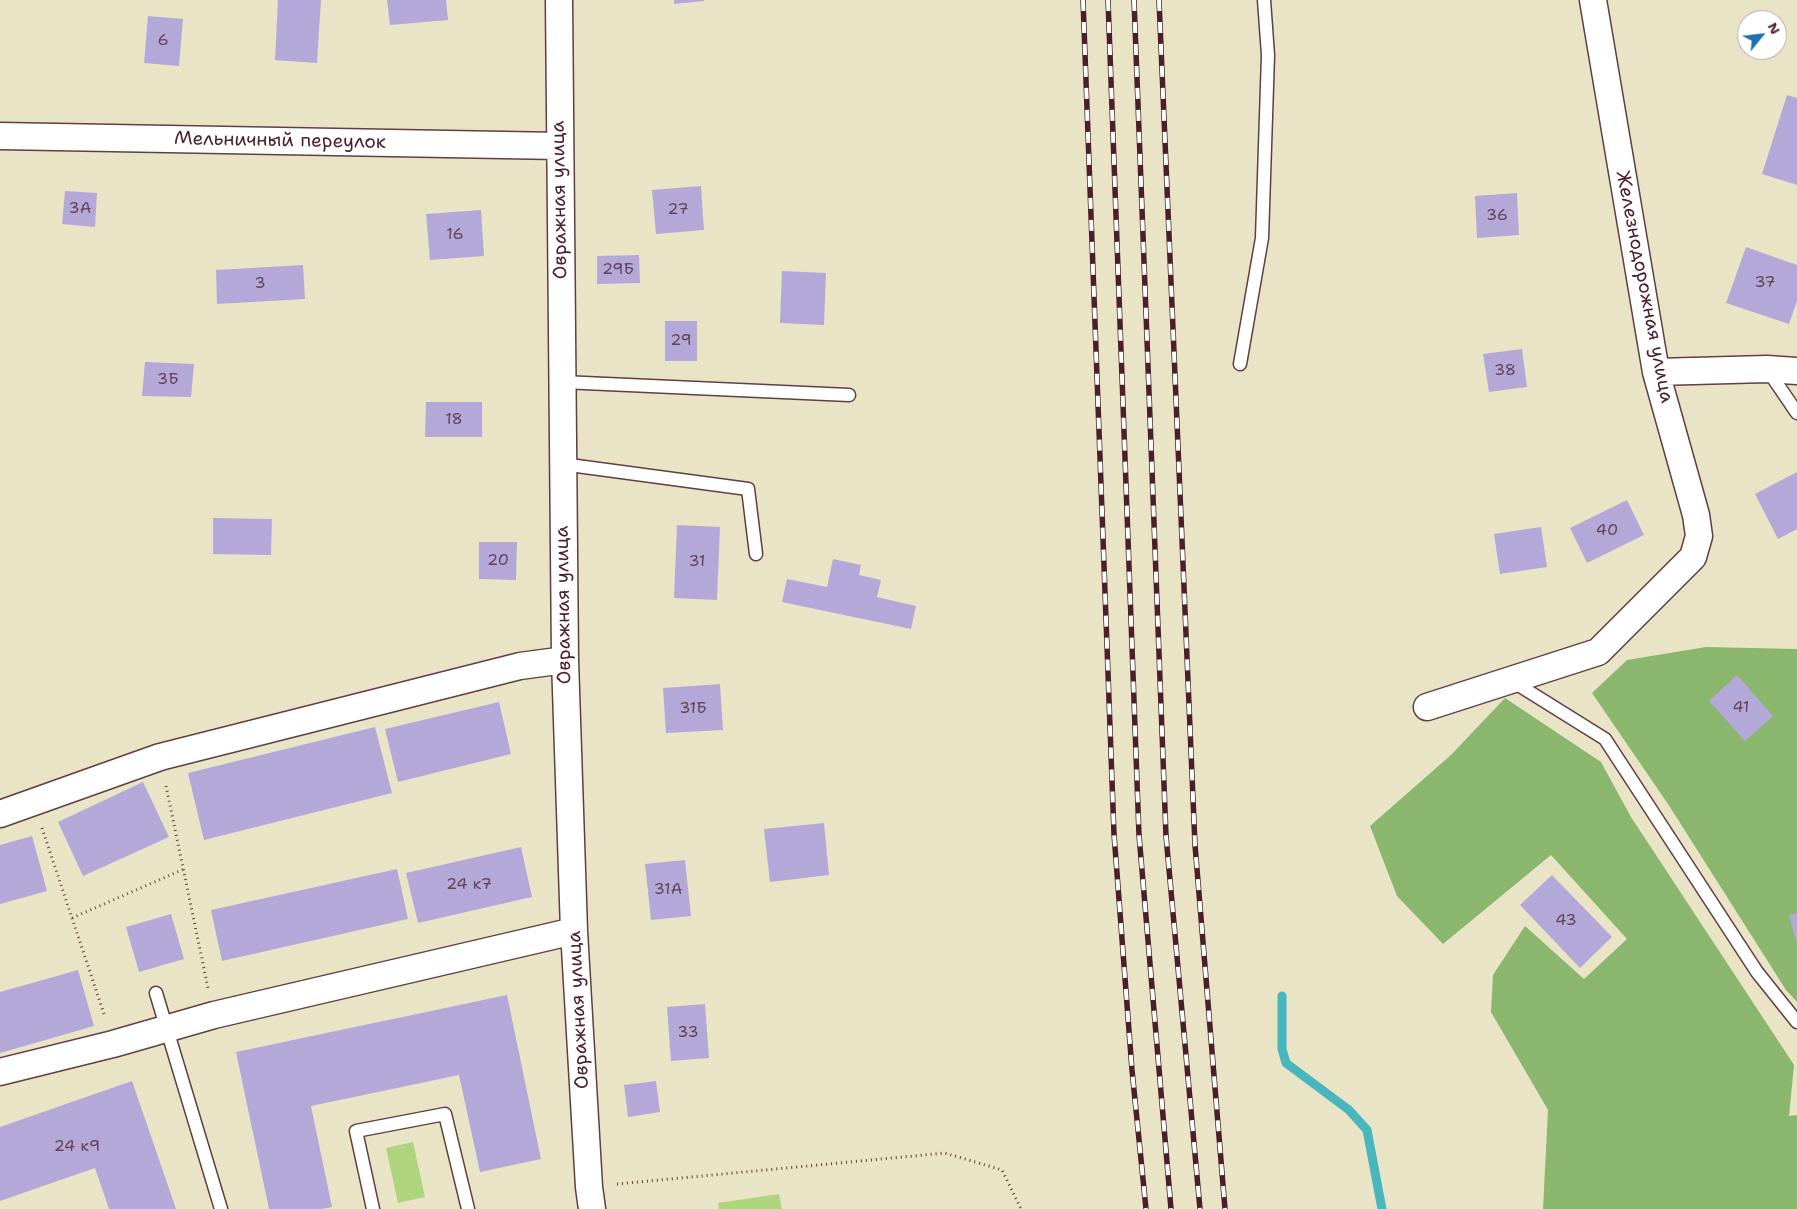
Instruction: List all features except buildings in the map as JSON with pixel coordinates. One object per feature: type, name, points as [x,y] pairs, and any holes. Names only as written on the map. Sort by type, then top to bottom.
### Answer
[{"type":"street","name":"Овражная улица","points":[[559,0],[565,660],[574,931],[590,1203]]},
{"type":"street","name":"Железнодорожная улица","points":[[1427,707],[1598,652],[1693,557],[1699,536],[1696,515],[1656,372],[1593,0]]},
{"type":"street","name":"Мельничный переулок","points":[[0,136],[559,146]]},
{"type":"street","points":[[1656,372],[1766,369],[1797,371]]},
{"type":"street","points":[[0,814],[160,757],[520,666],[565,660]]},
{"type":"street","points":[[0,1072],[113,1044],[214,1015],[574,931]]},
{"type":"lane","points":[[1240,364],[1262,238],[1268,55],[1264,0]]},
{"type":"lane","points":[[1766,369],[1797,413]]},
{"type":"lane","points":[[562,382],[849,395]]},
{"type":"lane","points":[[562,464],[748,488],[756,554]]},
{"type":"lane","points":[[1510,680],[1605,739],[1757,972],[1797,1022]]},
{"type":"lane","points":[[156,993],[221,1209]]},
{"type":"lane","points":[[373,1209],[356,1131],[445,1114],[468,1209]]},
{"type":"path","points":[[160,757],[214,1015]]},
{"type":"path","points":[[34,802],[113,1044]]},
{"type":"path","points":[[72,918],[184,869]]},
{"type":"path","points":[[590,1203],[944,1153],[1002,1170],[1022,1209]]},
{"type":"green space","points":[[1706,647],[1797,649],[1797,1002],[1786,990],[1668,804],[1592,693],[1627,660]]},
{"type":"green space","points":[[1505,698],[1601,762],[1631,817],[1794,1065],[1789,1116],[1797,1115],[1797,1209],[1543,1209],[1548,1110],[1491,1012],[1493,975],[1525,926],[1584,979],[1627,939],[1551,855],[1443,944],[1397,896],[1370,826],[1451,755]]},
{"type":"green space","points":[[413,1142],[425,1197],[398,1203],[386,1148]]},
{"type":"green space","points":[[779,1194],[782,1209],[719,1209],[718,1203]]},
{"type":"waterway","points":[[1282,996],[1282,1049],[1286,1063],[1349,1110],[1367,1130],[1382,1209]]},
{"type":"railway","points":[[1083,0],[1114,834],[1132,1070],[1146,1209]]},
{"type":"railway","points":[[1108,0],[1139,835],[1171,1209]]},
{"type":"railway","points":[[1134,0],[1166,836],[1200,1209]]},
{"type":"railway","points":[[1159,0],[1195,845],[1225,1209]]}]
